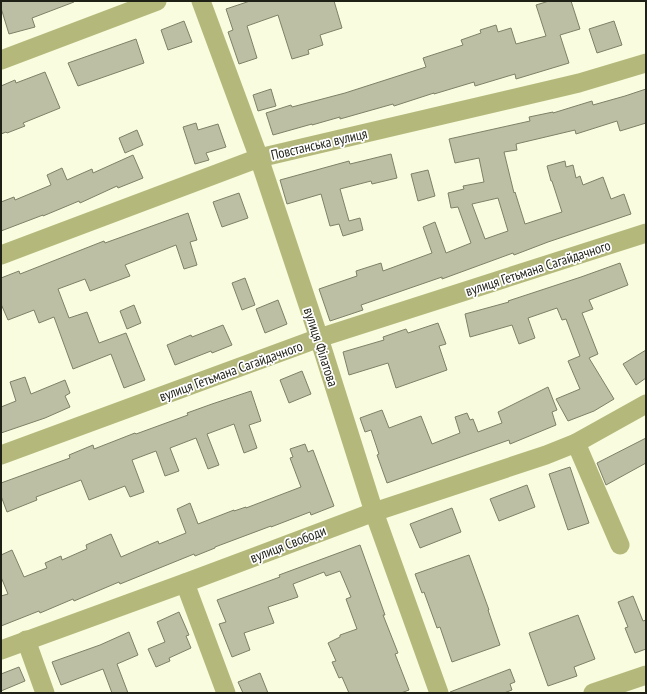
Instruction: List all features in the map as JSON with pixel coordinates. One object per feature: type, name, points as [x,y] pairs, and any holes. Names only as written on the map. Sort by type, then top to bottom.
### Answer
[{"type":"street","points":[[1,60],[157,1]]},
{"type":"street","name":"вулиця Філатова","points":[[201,1],[259,158],[319,338],[374,512],[439,693]]},
{"type":"street","name":"Повстанська вулиця","points":[[1,255],[259,158],[579,83],[646,63]]},
{"type":"street","name":"вулиця Гетьмана Сагайдачного","points":[[1,455],[319,338],[646,233]]},
{"type":"street","name":"вулиця Свободи","points":[[1,650],[374,512],[546,455],[576,443],[646,404]]},
{"type":"street","points":[[576,443],[620,545]]},
{"type":"street","points":[[185,583],[226,693]]},
{"type":"street","points":[[26,640],[45,693]]},
{"type":"street","points":[[593,693],[646,675]]},
{"type":"building","points":[[1,1],[74,2],[32,18],[35,27],[9,34],[1,8]]},
{"type":"building","points":[[250,1],[334,1],[342,28],[320,35],[323,45],[308,50],[309,54],[292,59],[278,15],[247,26],[257,58],[239,64],[228,32],[233,30],[226,9]]},
{"type":"building","points":[[549,1],[571,1],[580,29],[560,35],[569,63],[516,79],[515,74],[475,86],[474,82],[394,106],[393,104],[340,119],[340,117],[273,135],[266,113],[291,105],[292,107],[345,93],[426,67],[423,58],[463,45],[461,40],[481,33],[480,30],[496,25],[498,32],[511,28],[516,44],[546,36],[536,5]]},
{"type":"building","points":[[184,21],[192,42],[168,50],[161,30]]},
{"type":"building","points":[[614,21],[622,45],[597,53],[589,29]]},
{"type":"building","points":[[136,39],[144,63],[78,86],[68,63]]},
{"type":"building","points":[[45,72],[60,108],[23,123],[25,126],[1,134],[1,86],[15,80],[16,83]]},
{"type":"building","points":[[271,89],[276,106],[258,111],[253,95]]},
{"type":"building","points":[[646,89],[646,123],[620,131],[617,121],[576,134],[575,130],[516,144],[517,150],[504,152],[514,193],[515,192],[525,224],[562,212],[547,166],[565,161],[566,167],[573,165],[576,178],[580,176],[583,185],[603,177],[611,199],[624,194],[631,214],[514,255],[513,253],[442,279],[442,277],[361,305],[363,310],[330,321],[319,289],[357,276],[356,271],[381,263],[383,271],[432,253],[423,227],[435,222],[446,253],[471,243],[458,207],[451,208],[448,193],[464,189],[463,186],[484,182],[479,158],[455,163],[449,139],[530,121],[529,117],[553,113],[592,101],[593,105]],"holes":[[[498,198],[508,231],[485,239],[472,204]]]},
{"type":"building","points":[[196,123],[198,130],[218,124],[226,147],[206,153],[209,160],[195,164],[183,127]]},
{"type":"building","points":[[137,130],[143,145],[125,153],[119,138]]},
{"type":"building","points":[[391,154],[397,178],[372,184],[371,181],[340,189],[349,221],[360,218],[363,230],[343,236],[339,224],[330,226],[321,194],[287,204],[280,180],[349,161],[350,164]]},
{"type":"building","points":[[133,155],[143,178],[118,188],[117,186],[80,203],[79,201],[1,231],[1,202],[14,197],[15,200],[51,185],[47,175],[62,168],[67,180],[92,169],[93,173]]},
{"type":"building","points":[[428,170],[435,196],[418,201],[411,174]]},
{"type":"building","points":[[239,193],[248,218],[222,227],[213,202]]},
{"type":"building","points":[[188,213],[197,240],[190,242],[197,265],[184,269],[176,245],[125,265],[130,276],[90,291],[85,279],[58,289],[69,318],[87,312],[99,343],[126,333],[145,380],[124,388],[111,354],[73,369],[54,317],[39,323],[34,310],[8,320],[1,304],[1,278],[19,271],[20,274],[104,241],[105,243]]},
{"type":"building","points":[[620,263],[628,285],[589,300],[593,309],[582,313],[598,354],[589,358],[614,399],[594,411],[568,421],[556,399],[580,389],[568,361],[580,356],[566,319],[562,320],[557,308],[528,318],[535,338],[519,344],[512,325],[470,337],[465,314],[509,302],[508,301]]},
{"type":"building","points":[[245,278],[255,305],[242,310],[232,283]]},
{"type":"building","points":[[278,300],[287,324],[265,333],[256,309]]},
{"type":"building","points":[[134,305],[141,323],[127,329],[120,311]]},
{"type":"building","points":[[438,323],[446,344],[439,346],[447,370],[396,388],[388,363],[349,375],[343,352],[384,340],[383,337],[406,329],[408,333]]},
{"type":"building","points":[[223,325],[232,345],[212,353],[211,351],[175,365],[167,345],[191,335],[192,337]]},
{"type":"building","points":[[646,350],[646,378],[636,385],[623,364]]},
{"type":"building","points":[[302,371],[311,394],[289,403],[280,380]]},
{"type":"building","points":[[25,377],[31,394],[65,380],[70,393],[65,396],[70,407],[45,418],[1,433],[1,407],[16,401],[10,382]]},
{"type":"building","points":[[548,387],[557,410],[552,412],[556,425],[510,444],[509,440],[387,483],[377,455],[379,454],[371,430],[365,432],[360,418],[382,410],[389,428],[421,416],[432,444],[460,433],[455,417],[467,413],[470,420],[473,419],[478,432],[502,423],[498,412]]},
{"type":"building","points":[[251,391],[261,421],[249,425],[257,448],[244,453],[234,424],[207,434],[219,465],[208,469],[196,438],[170,448],[179,471],[165,476],[156,451],[132,460],[144,492],[130,497],[125,486],[89,500],[81,480],[36,497],[37,500],[7,512],[1,496],[1,483],[70,458],[69,455],[93,445],[94,449],[188,415],[187,413]]},
{"type":"building","points":[[646,438],[646,463],[606,485],[597,463]]},
{"type":"building","points":[[305,444],[308,452],[313,450],[334,506],[311,515],[310,512],[271,526],[195,556],[194,554],[120,584],[119,582],[74,601],[73,599],[40,613],[39,611],[1,626],[1,596],[8,594],[1,577],[1,555],[12,550],[24,577],[47,568],[45,563],[61,556],[62,560],[87,549],[86,545],[111,534],[121,557],[158,541],[159,544],[186,533],[177,509],[190,503],[198,524],[301,487],[290,458],[293,457],[290,449]]},
{"type":"building","points":[[570,467],[589,523],[568,530],[549,474]]},
{"type":"building","points":[[527,485],[535,507],[499,521],[490,499]]},
{"type":"building","points":[[452,508],[461,532],[420,548],[410,524]]},
{"type":"building","points":[[360,545],[385,615],[383,615],[398,653],[395,654],[409,690],[401,693],[349,693],[342,677],[339,678],[332,662],[336,661],[328,643],[340,637],[340,635],[357,629],[346,599],[351,597],[340,571],[326,576],[324,572],[293,584],[298,597],[268,607],[274,623],[244,633],[250,650],[232,657],[219,624],[226,622],[217,600]]},
{"type":"building","points":[[469,555],[500,645],[452,662],[440,627],[437,628],[424,592],[422,593],[415,574]]},
{"type":"building","points":[[633,596],[643,621],[646,620],[646,649],[635,653],[625,628],[628,627],[618,602]]},
{"type":"building","points":[[179,612],[189,635],[186,636],[191,648],[169,658],[170,661],[156,667],[148,649],[165,642],[157,622]]},
{"type":"building","points":[[578,615],[595,659],[574,667],[577,676],[548,686],[529,633]]},
{"type":"building","points":[[129,632],[138,655],[117,664],[128,693],[112,693],[103,669],[61,685],[52,662],[100,645]]},
{"type":"building","points":[[19,667],[25,681],[1,691],[1,674]]},
{"type":"building","points":[[510,669],[515,682],[510,684],[512,690],[504,693],[450,693],[450,692]]},
{"type":"building","points":[[260,673],[268,693],[243,693],[238,682]]}]
